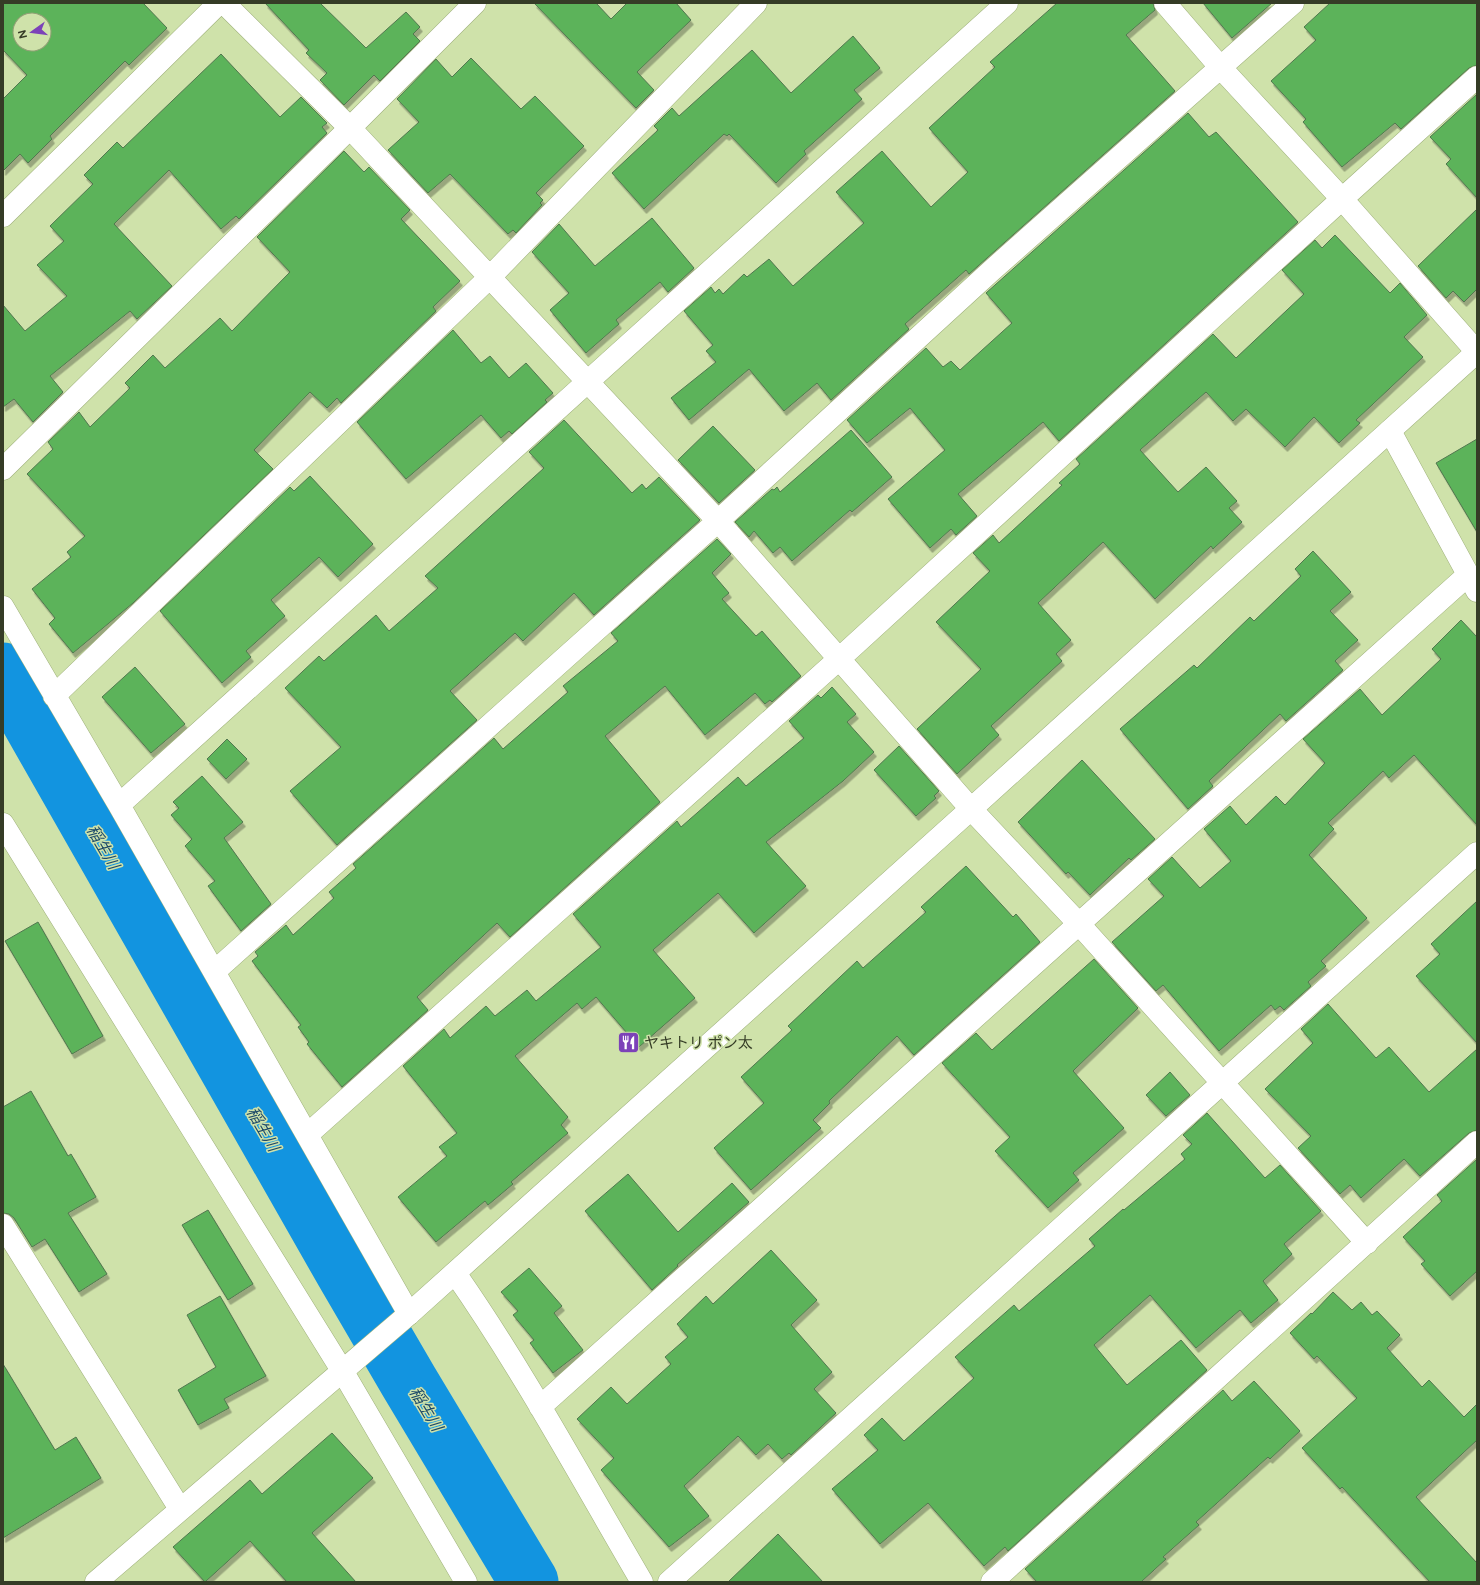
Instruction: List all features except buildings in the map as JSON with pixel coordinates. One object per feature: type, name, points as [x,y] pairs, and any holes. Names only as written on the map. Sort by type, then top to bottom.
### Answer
[{"type":"street","points":[[3,216],[219,3]]},
{"type":"street","points":[[224,3],[350,128],[718,521],[972,809],[1079,924],[1367,1243]]},
{"type":"street","points":[[3,469],[475,3]]},
{"type":"street","points":[[54,696],[490,277],[756,3]]},
{"type":"street","points":[[119,805],[1007,3]]},
{"type":"street","points":[[96,1582],[405,1318],[972,809],[1477,352],[1342,199],[1221,68],[1165,3]]},
{"type":"street","points":[[215,971],[718,521],[991,271],[1293,3]]},
{"type":"street","points":[[307,1135],[839,659],[1477,77]]},
{"type":"street","points":[[540,1407],[1079,924],[1472,583],[1390,431]]},
{"type":"street","points":[[3,607],[215,971],[307,1135],[405,1318]]},
{"type":"street","points":[[3,824],[350,1366],[466,1582]]},
{"type":"street","points":[[669,1582],[1477,853]]},
{"type":"street","points":[[992,1582],[1477,1142]]},
{"type":"street","points":[[3,1224],[180,1509]]},
{"type":"street","points":[[455,1273],[478,1305],[540,1407],[642,1582]]},
{"type":"waterway","name":"稲生川","points":[[3,672],[346,1274],[529,1582]]},
{"type":"place","name":"ヤキトリ ポン太","points":[[628,1043]]}]
